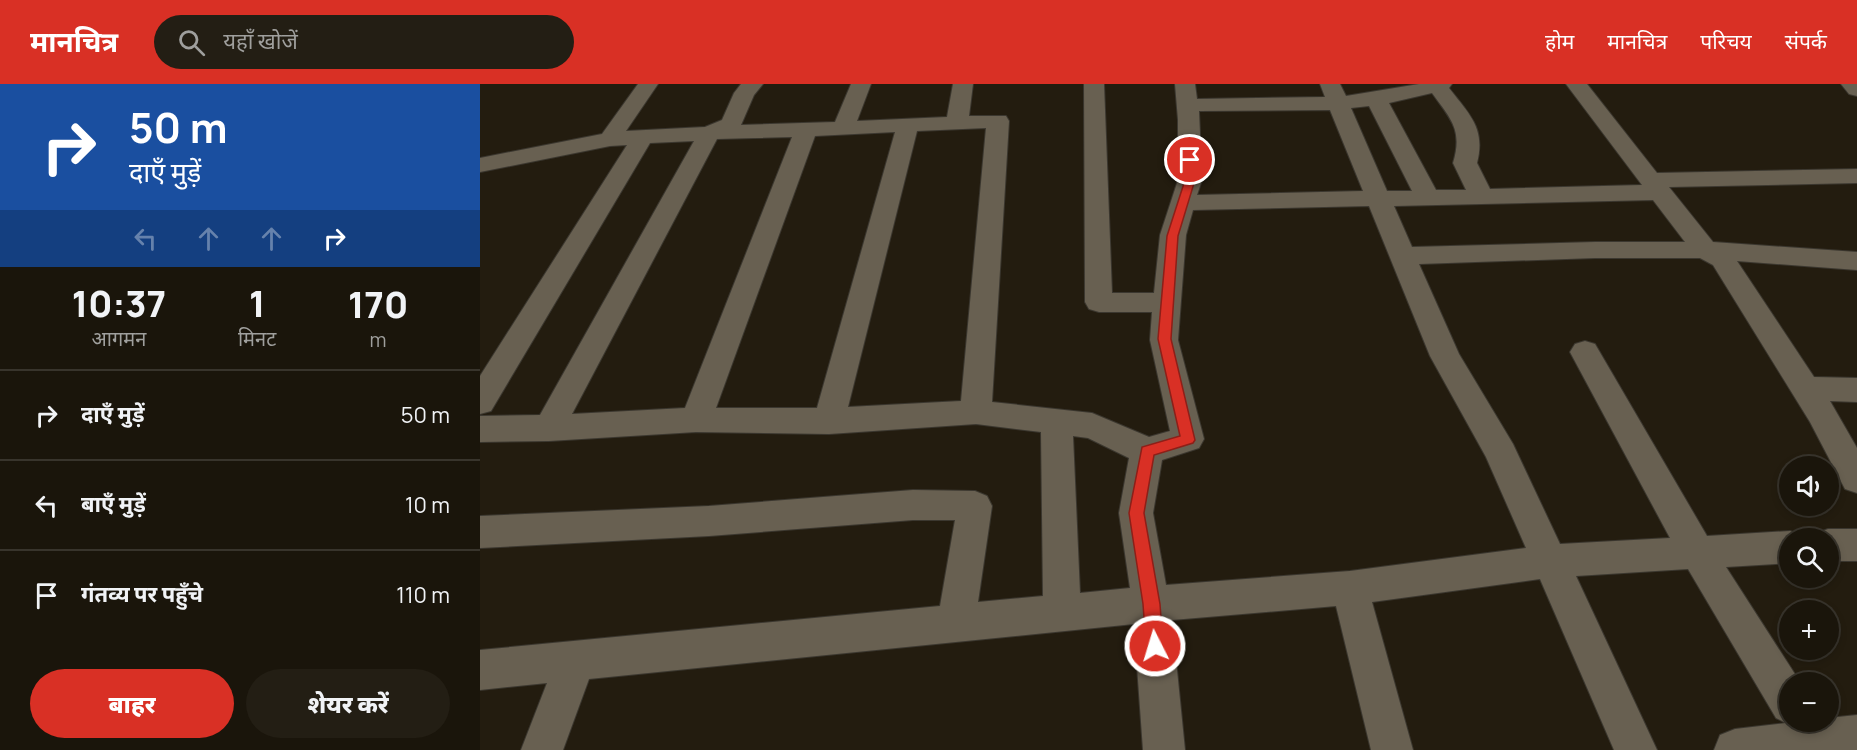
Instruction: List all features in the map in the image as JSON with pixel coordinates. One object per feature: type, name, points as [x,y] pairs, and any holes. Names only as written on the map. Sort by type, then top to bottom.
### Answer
[{"type":"street","points":[[610,138],[648,84]]},
{"type":"street","points":[[549,428],[709,133],[731,124],[744,93],[753,84]]},
{"type":"street","points":[[843,128],[861,84]]},
{"type":"street","points":[[957,123],[963,84]]},
{"type":"street","points":[[1094,84],[1099,302],[1167,303]]},
{"type":"street","points":[[1576,84],[1706,250],[1722,259],[1822,414],[1857,479]]},
{"type":"street","points":[[1852,84],[1857,89]]},
{"type":"street","points":[[480,429],[549,428],[696,420],[829,421],[976,412],[1092,426],[1147,451],[1188,440],[1164,339],[1173,236],[1190,180],[1186,94],[1334,93],[1376,99],[1405,95],[1439,85],[1463,121],[1470,145],[1465,163],[1482,198]]},
{"type":"street","points":[[1334,93],[1405,256],[1445,356],[1501,453],[1636,750]]},
{"type":"street","points":[[1376,99],[1428,198]]},
{"type":"street","points":[[480,165],[610,138],[998,122],[976,412]]},
{"type":"street","points":[[829,421],[908,125]]},
{"type":"street","points":[[696,420],[806,129]]},
{"type":"street","points":[[480,402],[643,137]]},
{"type":"street","points":[[1182,204],[1379,197],[1482,198],[1857,176]]},
{"type":"street","points":[[1405,256],[1595,250],[1706,250],[1857,261]]},
{"type":"street","points":[[1585,352],[1697,552],[1779,686]]},
{"type":"street","points":[[1805,388],[1857,390]]},
{"type":"street","points":[[1057,422],[1062,612]]},
{"type":"street","points":[[1147,451],[1136,513],[1151,604],[1164,750]]},
{"type":"street","points":[[480,532],[709,521],[913,505],[975,506],[956,623]]},
{"type":"street","points":[[480,670],[1062,612],[1350,588],[1550,561],[1779,548]]},
{"type":"street","points":[[1350,588],[1392,750]]},
{"type":"street","points":[[542,750],[576,660]]},
{"type":"street","points":[[1735,750],[1810,737],[1857,736]]},
{"type":"route","points":[[1155,646],[1151,604],[1136,513],[1147,451],[1188,440],[1164,339],[1173,236],[1190,180],[1190,160]]}]
